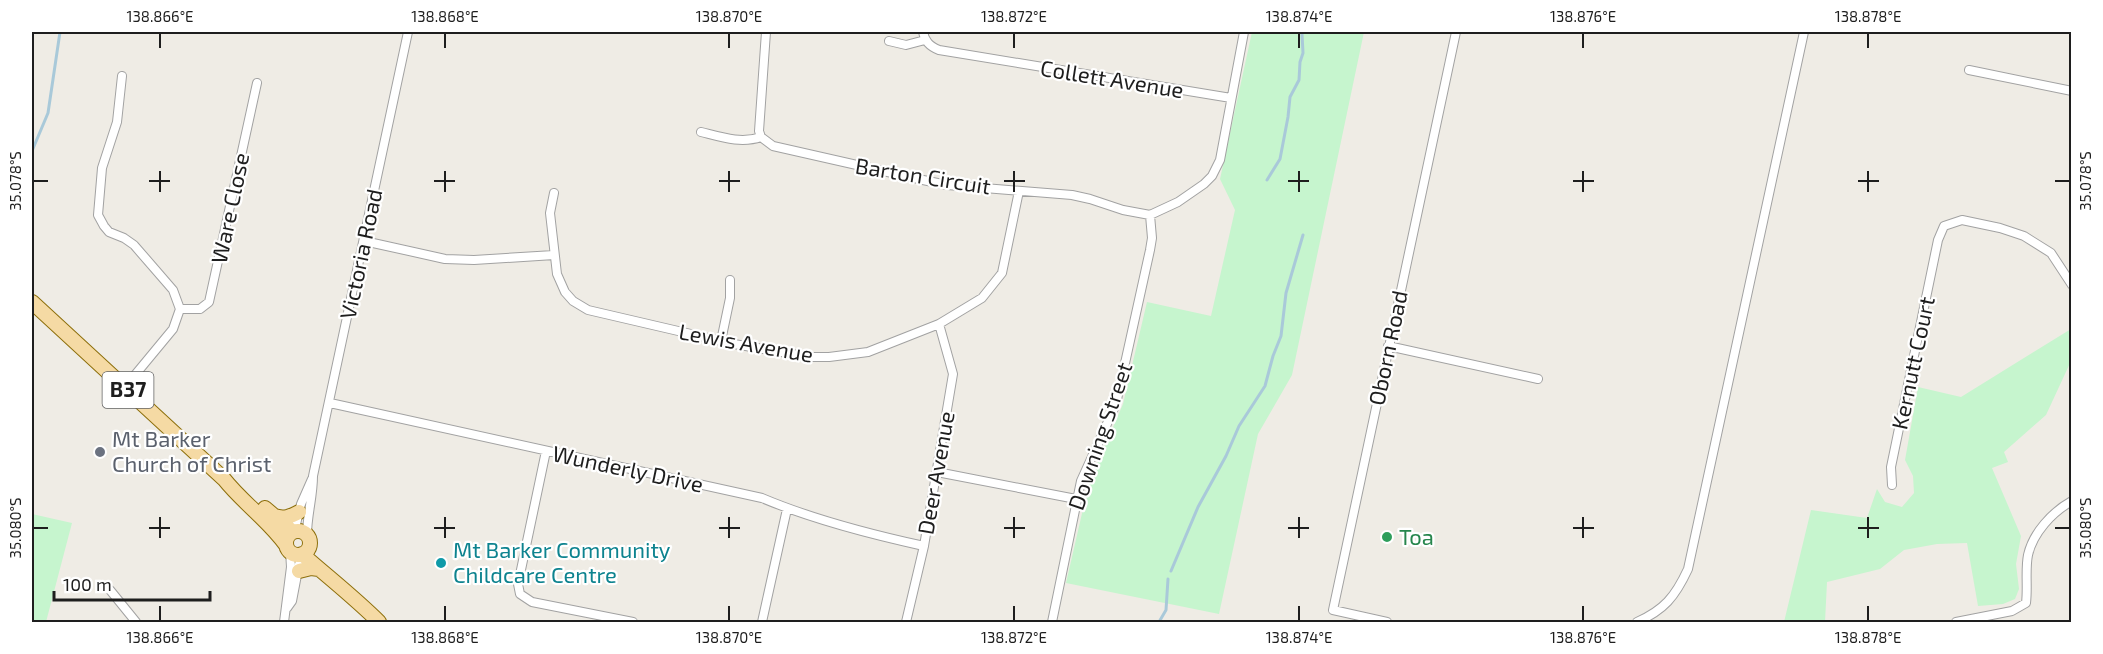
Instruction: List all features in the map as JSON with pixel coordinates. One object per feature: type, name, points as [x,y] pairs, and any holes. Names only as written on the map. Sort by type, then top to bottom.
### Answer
[{"type":"main road","name":"B37","points":[[32,303],[224,478],[268,522],[298,543],[348,588],[351,594]]},
{"type":"main road","name":"B37","points":[[224,478],[274,516],[319,569],[351,594],[379,622]]},
{"type":"main road","points":[[274,516],[291,516],[299,512]]},
{"type":"main road","points":[[299,571],[319,569]]},
{"type":"street","name":"Victoria Road","points":[[287,608],[292,601],[299,571],[299,512],[314,476],[408,32]]},
{"type":"street","points":[[701,132],[739,141],[750,141],[761,137],[759,119],[766,32]]},
{"type":"street","points":[[1150,215],[1178,202],[1212,176],[1220,160],[1244,32]]},
{"type":"street","name":"Oborn Road","points":[[1387,622],[1333,610],[1456,32]]},
{"type":"street","points":[[1637,622],[1655,614],[1666,604],[1678,591],[1688,570],[1804,32]]},
{"type":"street","name":"Collett Avenue","points":[[889,41],[906,45],[924,36],[932,47],[945,52],[1231,98]]},
{"type":"street","points":[[1969,70],[2072,92]]},
{"type":"street","points":[[122,76],[117,122],[102,168],[98,215],[109,232],[134,245],[173,290],[180,309],[173,329],[125,387]]},
{"type":"street","name":"Ware Close","points":[[180,309],[200,309],[209,302],[257,82]]},
{"type":"street","name":"Barton Circuit","points":[[761,137],[783,150],[947,185],[1081,197],[1123,210],[1150,215]]},
{"type":"street","name":"Lewis Avenue","points":[[554,193],[550,213],[557,274],[561,286],[579,306],[721,341],[810,357],[829,357],[868,352],[939,324],[982,298],[1002,273],[1019,191]]},
{"type":"street","name":"Downing Street","points":[[1052,622],[1076,499],[1089,460],[1116,404],[1150,250],[1152,238],[1150,215]]},
{"type":"street","name":"Kernutt Court","points":[[1892,485],[1891,467],[1938,240],[1944,226],[1962,220],[2024,236],[2051,253],[2072,285]]},
{"type":"street","points":[[364,242],[445,259],[474,260],[554,255]]},
{"type":"street","points":[[721,341],[730,298],[730,280]]},
{"type":"street","name":"Deer Avenue","points":[[906,622],[924,546],[952,375],[939,324]]},
{"type":"street","points":[[1388,346],[1538,379]]},
{"type":"street","name":"Wunderly Drive","points":[[330,403],[762,498],[787,509],[865,533],[924,546]]},
{"type":"street","points":[[546,451],[518,584],[520,594],[532,602],[633,622]]},
{"type":"street","points":[[937,472],[1076,499]]},
{"type":"street","name":"Victoria Road","points":[[284,622],[291,567],[307,523],[314,491],[314,476]]},
{"type":"street","points":[[1956,622],[2012,611],[2026,603],[2028,556],[2036,534],[2061,507],[2072,501]]},
{"type":"street","points":[[762,622],[787,509]]},
{"type":"street","points":[[110,590],[136,622]]},
{"type":"green space","points":[[1252,32],[1364,32],[1292,375],[1258,434],[1219,614],[1066,583],[1089,483],[1123,404],[1147,302],[1211,316],[1235,210],[1220,179]]},
{"type":"green space","points":[[2071,329],[2071,361],[2046,415],[2004,452],[2008,462],[1992,468],[2021,536],[2016,564],[2019,589],[2015,599],[2003,604],[1978,606],[1967,543],[1937,544],[1904,550],[1880,569],[1827,582],[1825,622],[1784,622],[1811,510],[1867,518],[1877,489],[1885,502],[1902,507],[1914,493],[1913,476],[1905,460],[1918,387],[1961,397]]},
{"type":"green space","points":[[32,514],[72,523],[46,622],[32,622]]},
{"type":"waterway","points":[[32,151],[48,113],[60,32]]},
{"type":"waterway","points":[[1267,180],[1280,159],[1290,97],[1299,80],[1303,53],[1302,34]]},
{"type":"waterway","points":[[1171,571],[1198,507],[1226,456],[1239,426],[1265,386],[1281,336],[1286,293],[1303,235]]},
{"type":"waterway","points":[[1159,622],[1166,610],[1168,579]]},
{"type":"place","name":"Mt Barker Church of Christ","points":[[100,452]]},
{"type":"place","name":"Toa","points":[[1387,537]]},
{"type":"place","name":"Mt Barker Community Childcare Centre","points":[[441,563]]}]
